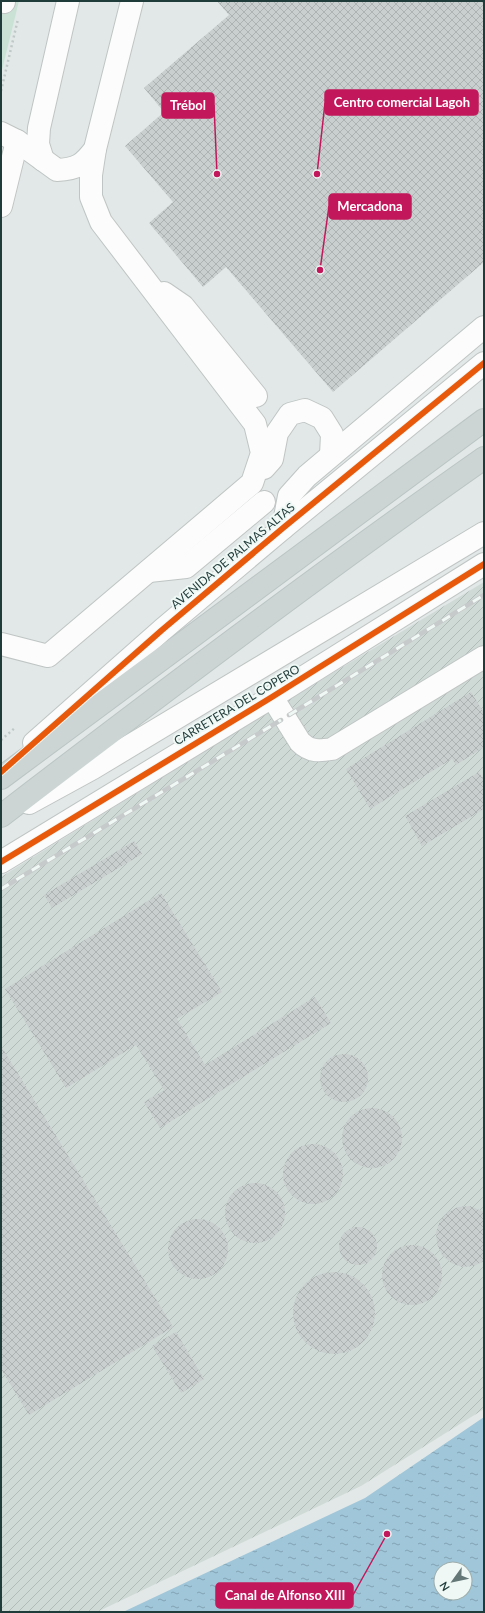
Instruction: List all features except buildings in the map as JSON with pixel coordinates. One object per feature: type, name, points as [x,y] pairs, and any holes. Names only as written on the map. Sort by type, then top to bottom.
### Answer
[{"type":"main road","points":[[1,778],[484,420]]},
{"type":"main road","points":[[1,817],[109,733],[277,607],[402,515],[484,458]]},
{"type":"street","points":[[43,160],[38,144],[39,128],[68,1]]},
{"type":"street","points":[[132,1],[95,149],[91,175],[91,197],[101,222],[255,424],[262,453],[252,483]]},
{"type":"street","points":[[1,206],[9,137],[57,170],[71,170],[84,163],[95,149]]},
{"type":"street","points":[[145,280],[183,306],[256,396]]},
{"type":"street","points":[[283,528],[289,496],[307,476],[484,327]]},
{"type":"street","name":"AVENIDA DE PALMAS ALTAS","points":[[1,772],[162,630],[283,528],[484,364]]},
{"type":"street","points":[[1,644],[48,656],[252,483],[272,459],[277,433],[290,414],[305,410],[322,418],[332,434],[331,455]]},
{"type":"street","points":[[149,571],[186,567],[264,502]]},
{"type":"street","points":[[1,817],[93,768],[484,533]]},
{"type":"street","name":"CARRETERA DEL COPERO","points":[[1,862],[272,697],[484,564]]},
{"type":"street","points":[[272,697],[300,742],[306,748],[314,751],[332,749],[484,657]]},
{"type":"path","points":[[1,91],[8,6]]},
{"type":"shaded area","points":[[484,582],[484,1409],[361,1486],[97,1612],[1,1612],[1,877],[273,709]]},
{"type":"green space","points":[[1,1],[19,1],[1,74]]},
{"type":"water","points":[[484,1417],[484,1612],[123,1612],[365,1498]]},
{"type":"railway","points":[[289,715],[484,595]]},
{"type":"railway","points":[[1,889],[281,720]]},
{"type":"cycle path","points":[[1,772],[162,630],[283,528],[484,363]]},
{"type":"cycle path","points":[[1,862],[272,697],[484,564]]},
{"type":"place","name":"Trébol","points":[[217,174]]},
{"type":"place","name":"Centro comercial Lagoh","points":[[317,174]]},
{"type":"place","name":"Mercadona","points":[[320,270]]},
{"type":"place","name":"Canal de Alfonso XIII","points":[[387,1534]]}]
